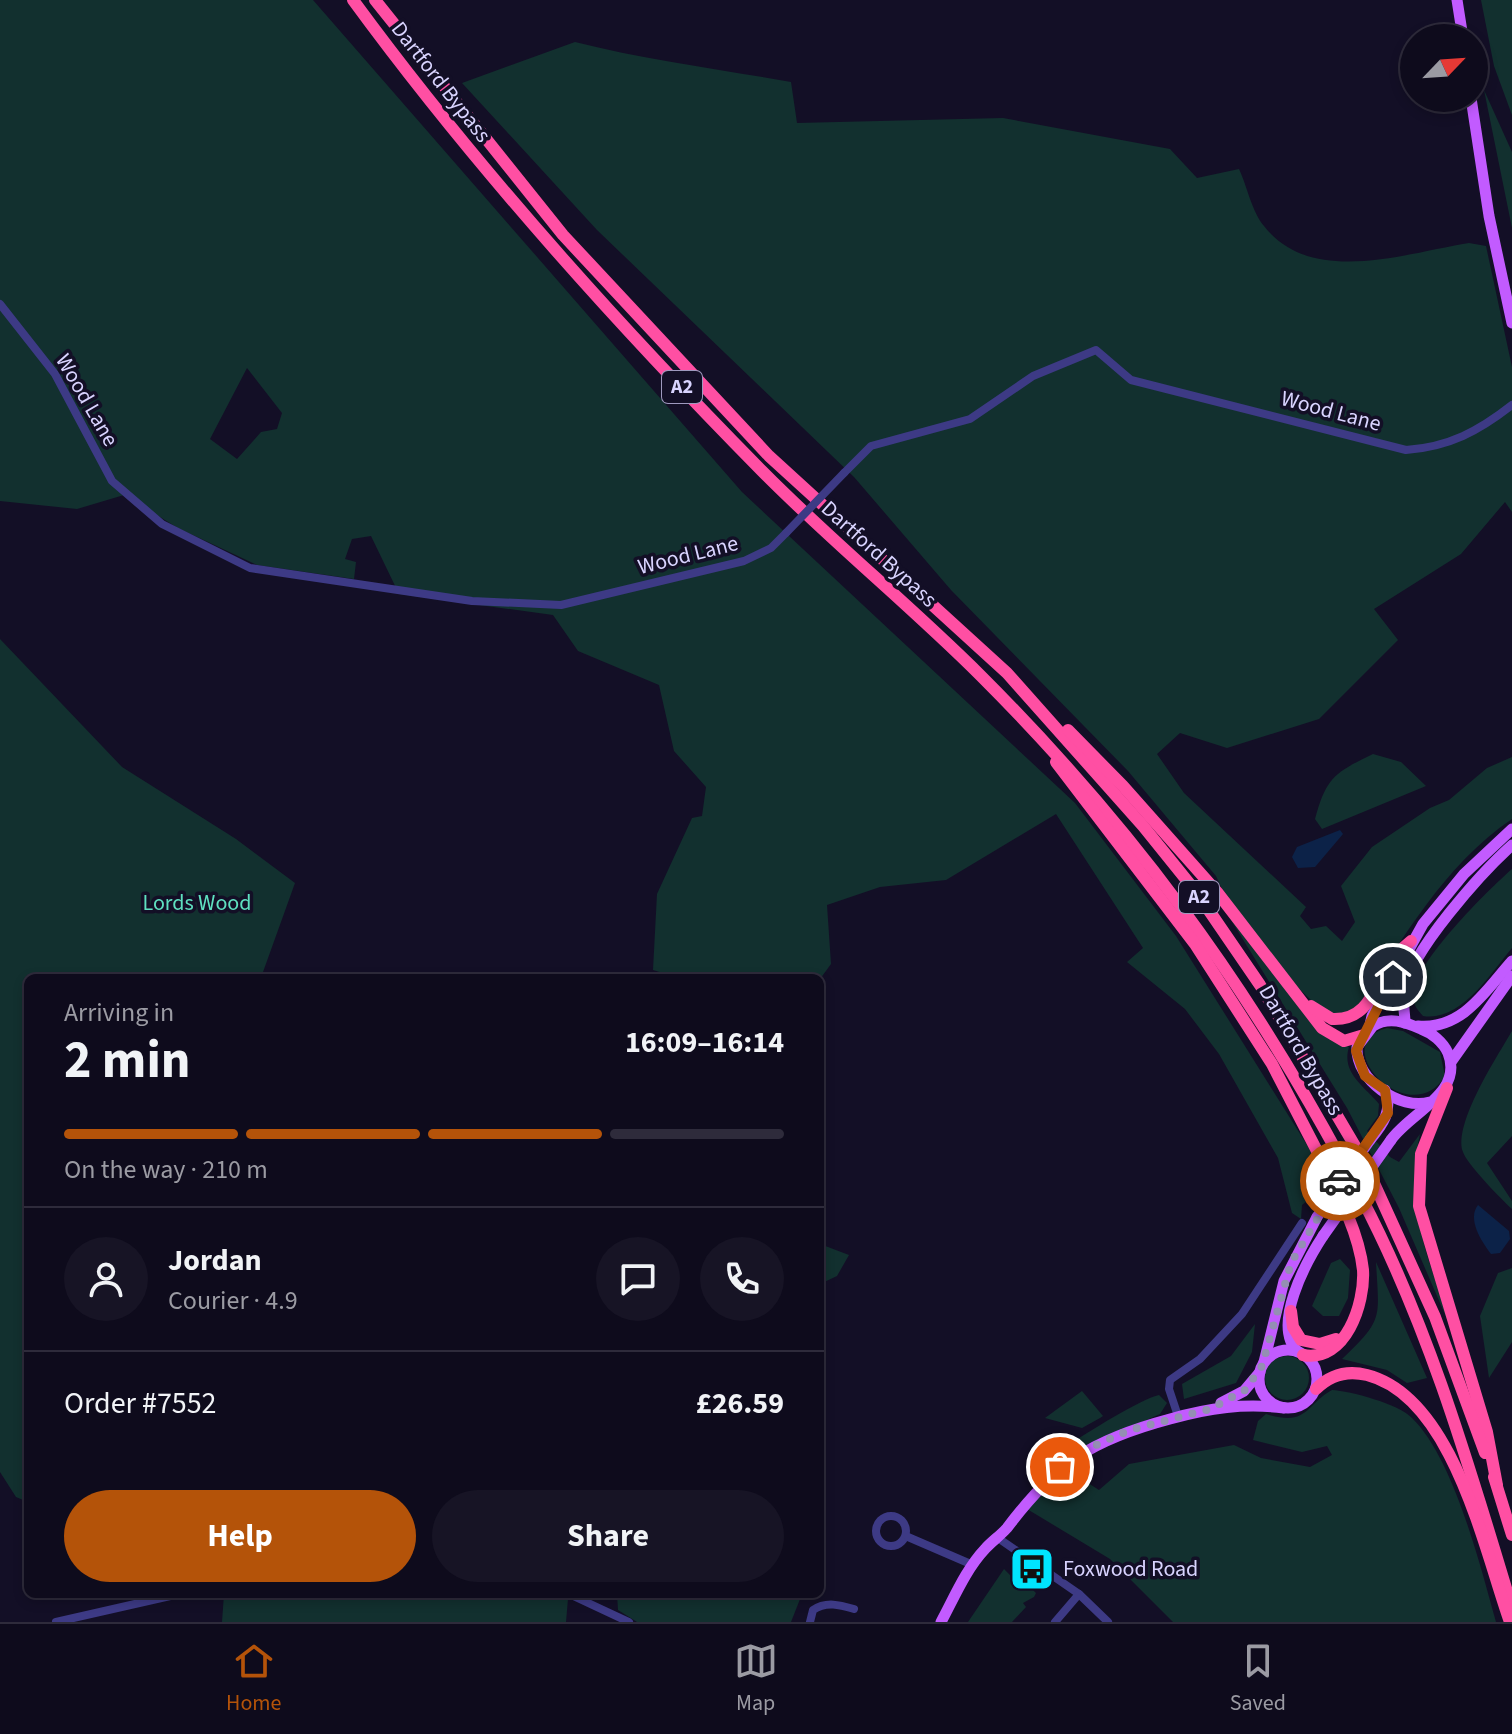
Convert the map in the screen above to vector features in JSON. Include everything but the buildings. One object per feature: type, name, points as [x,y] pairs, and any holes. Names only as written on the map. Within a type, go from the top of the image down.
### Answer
[{"type":"highway","name":"Dartford Bypass","points":[[353,0],[461,140],[572,270],[790,499],[980,675],[1131,838],[1203,933],[1297,1078],[1343,1163]]},
{"type":"highway","name":"Dartford Bypass","points":[[375,0],[563,235],[769,456],[1007,673],[1143,826],[1197,893],[1260,985],[1355,1146]]},
{"type":"highway","points":[[1007,673],[1123,786],[1217,892],[1321,1026],[1335,1038],[1346,1041],[1367,1032]]},
{"type":"highway","name":"A2","points":[[1045,742],[1063,775],[1119,841],[1195,944],[1272,1064],[1331,1178]]},
{"type":"highway","points":[[1302,1000],[1329,1018],[1354,1016],[1370,1000],[1394,957],[1411,941]]},
{"type":"highway","points":[[1447,1088],[1421,1154],[1419,1206],[1489,1441],[1497,1485]]},
{"type":"highway","points":[[1373,1181],[1435,1317],[1497,1485],[1512,1535]]},
{"type":"highway","points":[[1361,1197],[1419,1326],[1470,1467],[1512,1608]]},
{"type":"highway","points":[[1300,1354],[1327,1351],[1343,1339],[1358,1309],[1363,1279],[1360,1251],[1348,1216]]},
{"type":"highway","points":[[1291,1311],[1295,1332],[1307,1343],[1327,1343],[1346,1332]]},
{"type":"highway","points":[[1316,1389],[1340,1374],[1367,1375],[1396,1390],[1425,1417],[1459,1478],[1510,1622]]},
{"type":"main road","points":[[1457,0],[1461,24]]},
{"type":"main road","points":[[1473,112],[1489,216],[1512,323]]},
{"type":"main road","points":[[1430,1102],[1407,1103],[1367,1079],[1359,1066],[1356,1051],[1411,941],[1464,874],[1512,829]]},
{"type":"main road","points":[[1405,1023],[1404,990],[1424,950],[1450,913],[1512,845]]},
{"type":"main road","points":[[1367,1032],[1381,1022],[1424,1027],[1459,1016],[1479,1000],[1512,961]]},
{"type":"main road","points":[[941,1622],[973,1565],[1036,1489],[1074,1457],[1130,1430],[1178,1416],[1248,1404],[1284,1408],[1302,1405],[1316,1389],[1314,1367],[1300,1354],[1286,1330],[1302,1276],[1323,1236],[1391,1140],[1407,1120],[1447,1088],[1451,1062],[1512,976]]},
{"type":"main road","points":[[1405,1023],[1434,1036],[1445,1048],[1451,1062]]},
{"type":"main road","points":[[1284,1408],[1264,1395],[1261,1369],[1284,1281],[1317,1217],[1388,1113],[1385,1090]]},
{"type":"main road","points":[[1210,1409],[1239,1395],[1275,1354],[1300,1354]]},
{"type":"street","name":"Wood Lane","points":[[0,304],[55,374],[112,481],[162,524],[250,568],[472,601],[561,605],[744,561],[771,548],[871,446],[970,419],[1033,376],[1096,350],[1131,380],[1406,450],[1433,448],[1463,438],[1512,405]]},
{"type":"street","points":[[1178,1416],[1169,1389],[1170,1380],[1200,1359],[1242,1314],[1298,1222]]},
{"type":"street","points":[[1242,1314],[1251,1320]]},
{"type":"street","points":[[908,1537],[973,1565]]},
{"type":"street","points":[[998,1538],[1002,1544],[1079,1594],[1108,1622]]},
{"type":"street","points":[[1055,1622],[1079,1594]]},
{"type":"street","points":[[56,1622],[161,1598]]},
{"type":"street","points":[[578,1598],[629,1622]]},
{"type":"street","points":[[810,1622],[813,1610],[820,1606],[830,1604],[854,1609]]},
{"type":"green space","points":[[0,0],[313,0],[742,492],[1075,803],[1176,936],[1312,1153],[1328,1184],[1302,1205],[1301,1219],[1292,1213],[1278,1158],[1219,1054],[1185,1009],[1127,962],[1143,948],[1056,814],[946,880],[880,887],[827,905],[831,964],[824,974],[666,974],[653,970],[657,894],[692,818],[702,816],[706,787],[674,751],[659,685],[578,651],[553,615],[399,594],[371,536],[352,539],[345,559],[356,562],[354,579],[257,565],[178,528],[124,495],[77,509],[0,501]],"holes":[[[247,368],[282,413],[277,429],[261,432],[237,459],[210,439]]]},
{"type":"green space","points":[[1481,0],[1512,0],[1512,115],[1494,66]]},
{"type":"green space","points":[[575,42],[791,82],[797,123],[1003,118],[1170,149],[1197,178],[1239,169],[1264,226],[1284,245],[1307,256],[1333,261],[1360,261],[1469,243],[1486,246],[1512,367],[1512,512],[1505,502],[1461,554],[1374,609],[1398,640],[1319,719],[1227,748],[1180,733],[1157,754],[1184,793],[1306,907],[1300,916],[1311,929],[1326,926],[1342,941],[1355,922],[1341,886],[1372,847],[1430,808],[1449,800],[1487,768],[1512,757],[1512,819],[1465,858],[1445,881],[1358,1006],[1344,1012],[1329,1012],[1302,992],[1256,936],[1216,876],[1128,771],[951,590],[854,477],[597,230],[462,83]]},
{"type":"green space","points":[[1488,99],[1512,152],[1512,228],[1488,110]]},
{"type":"green space","name":"Lords Wood","points":[[0,639],[122,767],[236,839],[295,883],[263,972],[267,974],[24,974],[24,1500],[16,1497],[0,1472]]},
{"type":"green space","points":[[1373,754],[1401,762],[1426,786],[1322,829],[1315,819],[1328,785],[1341,771]]},
{"type":"green space","points":[[1512,869],[1512,948],[1484,983],[1462,1004],[1437,1016],[1423,1016],[1417,1009],[1413,995],[1426,965],[1454,928]]},
{"type":"green space","points":[[1226,912],[1327,1038],[1349,1047],[1347,1056],[1351,1072],[1379,1104],[1378,1116],[1367,1131],[1390,1157],[1399,1162],[1420,1134],[1415,1162],[1417,1214],[1456,1340],[1399,1208],[1347,1108]]},
{"type":"green space","points":[[1387,1028],[1403,1031],[1440,1052],[1445,1076],[1430,1091],[1412,1095],[1395,1090],[1379,1079],[1368,1065],[1365,1050],[1370,1037]]},
{"type":"green space","points":[[1512,1031],[1512,1136],[1487,1163],[1512,1201],[1512,1209],[1471,1164],[1463,1152],[1462,1140],[1470,1108]]},
{"type":"green space","points":[[824,1246],[849,1255],[837,1276],[824,1282]]},
{"type":"green space","points":[[1340,1259],[1350,1270],[1348,1298],[1339,1316],[1323,1316],[1312,1306],[1331,1263]]},
{"type":"green space","points":[[1376,1262],[1427,1378],[1407,1383],[1387,1370],[1342,1359],[1365,1335],[1376,1317]]},
{"type":"green space","points":[[1512,1268],[1512,1342],[1489,1378],[1480,1316],[1498,1273]]},
{"type":"green space","points":[[1255,1324],[1252,1352],[1236,1383],[1184,1399],[1182,1384],[1231,1356]]},
{"type":"green space","points":[[1287,1356],[1302,1363],[1309,1378],[1302,1393],[1287,1400],[1272,1393],[1265,1378],[1272,1363]]},
{"type":"green space","points":[[1332,1390],[1397,1408],[1412,1418],[1427,1436],[1441,1459],[1464,1514],[1496,1622],[1173,1622],[1110,1559],[1027,1509],[1068,1470],[1099,1490],[1129,1464],[1234,1445],[1261,1458],[1310,1467],[1332,1455],[1327,1446],[1302,1452],[1253,1440],[1258,1421],[1266,1414],[1290,1418],[1298,1416]]},
{"type":"green space","points":[[1082,1391],[1103,1416],[1082,1428],[1045,1418]]},
{"type":"green space","points":[[1159,1395],[1167,1403],[1160,1414],[1074,1452],[1069,1445],[1127,1409]]},
{"type":"green space","points":[[1004,1569],[1018,1583],[1021,1578],[1036,1593],[1034,1597],[1023,1603],[1026,1607],[1012,1622],[968,1622]]},
{"type":"green space","points":[[224,1598],[568,1599],[566,1622],[222,1622]]},
{"type":"green space","points":[[617,1598],[800,1598],[791,1622],[637,1622],[618,1610]]},
{"type":"water","points":[[1340,830],[1343,834],[1315,867],[1298,868],[1292,857],[1297,847]]},
{"type":"water","points":[[1478,1205],[1509,1231],[1510,1239],[1500,1253],[1491,1254],[1480,1236],[1474,1217]]},
{"type":"way so far","points":[[1060,1467],[1087,1449],[1130,1430],[1210,1409],[1245,1390],[1260,1372],[1291,1263],[1340,1181]]},
{"type":"place","name":"Foxwood Road","points":[[1032,1569]]},
{"type":"route","points":[[1340,1181],[1388,1113],[1385,1090],[1365,1076],[1356,1051],[1393,977]]}]
